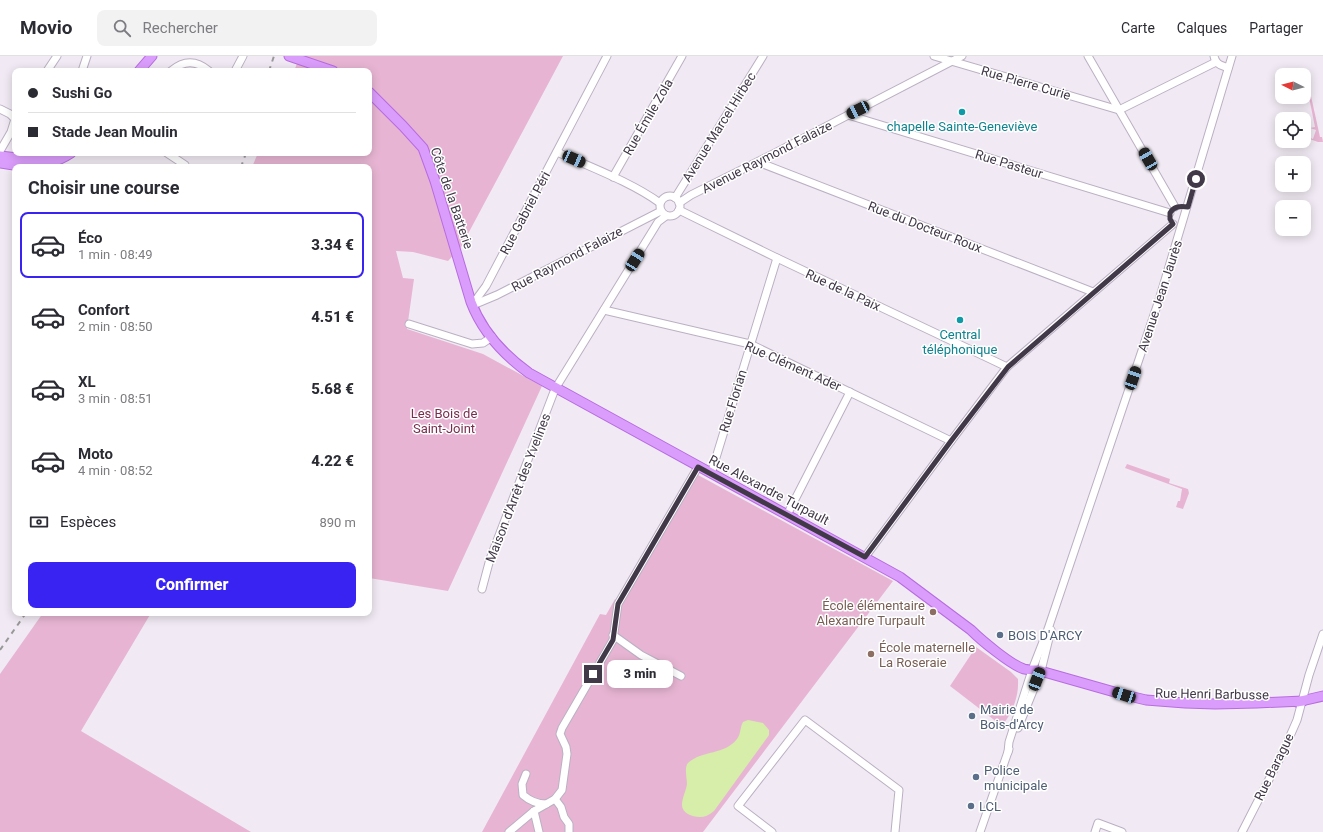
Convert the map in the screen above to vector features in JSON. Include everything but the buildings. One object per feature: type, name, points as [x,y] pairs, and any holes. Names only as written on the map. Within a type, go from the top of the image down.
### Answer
[{"type":"main road","points":[[142,68],[152,56]]},
{"type":"main road","points":[[289,56],[324,68]]},
{"type":"main road","name":"Côte de la Batterie","points":[[372,95],[404,126],[423,148],[436,181],[466,284]]},
{"type":"main road","points":[[0,156],[32,158],[42,156]]},
{"type":"main road","points":[[44,164],[53,162],[65,156]]},
{"type":"main road","points":[[0,163],[12,164]]},
{"type":"main road","name":"Rue Alexandre Turpault","points":[[466,284],[472,305],[479,320],[513,362],[529,373],[555,389],[900,577],[1006,658],[1023,669],[1036,671]]},
{"type":"main road","name":"Rue Henri Barbusse","points":[[1036,671],[1076,682],[1083,687],[1122,701],[1145,705],[1248,710],[1279,708],[1323,696]]},
{"type":"street","points":[[49,68],[57,56]]},
{"type":"street","points":[[83,68],[87,56]]},
{"type":"street","points":[[237,68],[243,56]]},
{"type":"street","name":"Rue Gabriel Péri","points":[[472,305],[486,286],[607,56]]},
{"type":"street","name":"Rue Émile Zola","points":[[613,177],[682,56]]},
{"type":"street","name":"Avenue Marcel Hirbec","points":[[678,203],[763,56]]},
{"type":"street","name":"Rue Pierre Curie","points":[[934,56],[1119,110]]},
{"type":"street","name":"Avenue Raymond Falaize","points":[[678,203],[962,56]]},
{"type":"street","points":[[1088,56],[1175,207]]},
{"type":"street","name":"Avenue Jean Jaurès","points":[[980,832],[1036,671],[1057,601],[1147,338],[1182,227],[1232,56]]},
{"type":"street","points":[[1119,110],[1215,59],[1218,64],[1228,68]]},
{"type":"street","points":[[176,68],[185,62],[197,64],[204,68]]},
{"type":"street","points":[[0,109],[12,116]]},
{"type":"street","name":"Rue Pasteur","points":[[848,115],[1170,213]]},
{"type":"street","points":[[0,151],[12,129]]},
{"type":"street","points":[[555,389],[663,214],[660,202],[652,197],[613,177],[557,152]]},
{"type":"street","points":[[171,156],[183,164]]},
{"type":"street","name":"Rue du Docteur Roux","points":[[758,162],[1093,292]]},
{"type":"street","points":[[660,202],[667,197],[678,203]]},
{"type":"street","name":"Rue Raymond Falaize","points":[[472,305],[497,295],[663,214],[672,216],[678,203]]},
{"type":"street","name":"Rue de la Paix","points":[[678,203],[777,258],[1008,367]]},
{"type":"street","points":[[1182,227],[1173,224],[1170,219],[1170,213],[1175,207],[1188,207]]},
{"type":"street","points":[[865,557],[1008,367],[1173,224]]},
{"type":"street","name":"Rue Florian","points":[[711,474],[777,258]]},
{"type":"street","name":"Rue Clément Ader","points":[[604,310],[750,344],[951,441]]},
{"type":"street","points":[[409,324],[472,344],[483,343],[492,337]]},
{"type":"street","name":"Maison d'Arrêt des Yvelines","points":[[482,589],[490,558],[555,389]]},
{"type":"street","points":[[787,515],[850,392]]},
{"type":"street","points":[[509,832],[516,829],[534,812],[555,799],[562,790],[567,754],[566,747],[560,734],[562,728],[613,640],[618,604],[698,467]]},
{"type":"street","name":"Rue Barague","points":[[1242,832],[1283,752],[1297,720],[1309,675],[1323,634]]},
{"type":"street","points":[[613,635],[641,655],[681,676]]},
{"type":"street","points":[[772,832],[738,806],[805,720],[900,790],[896,832]]},
{"type":"street","points":[[526,774],[522,784],[523,795],[529,800],[538,804],[546,804]]},
{"type":"street","points":[[555,799],[561,807],[564,818],[569,824],[569,832]]},
{"type":"street","points":[[534,812],[539,832]]},
{"type":"street","points":[[1095,832],[1098,823],[1122,832]]},
{"type":"green space","name":"Les Bois de Saint-Joint","points":[[300,56],[563,56],[461,247],[448,261],[413,252],[396,251],[403,278],[414,279],[407,329],[483,354],[542,386],[448,591],[372,578],[372,164],[253,164],[257,156],[372,156],[372,68],[295,68]]},
{"type":"green space","points":[[1311,96],[1320,137],[1322,137],[1323,142],[1311,139],[1311,138],[1313,139],[1316,130],[1311,128],[1315,127],[1310,104]]},
{"type":"green space","points":[[1127,464],[1170,479],[1169,483],[1188,489],[1189,493],[1183,509],[1176,507],[1178,501],[1180,501],[1182,489],[1125,468]]},
{"type":"green space","points":[[698,475],[893,581],[703,832],[482,832],[600,614],[606,615],[615,599],[623,603]]},
{"type":"green space","points":[[41,616],[149,616],[81,731],[251,832],[0,832],[0,674]]},
{"type":"green space","points":[[976,647],[1011,672],[1018,679],[1014,704],[1002,726],[950,686]]},
{"type":"shaded area","points":[[748,720],[763,723],[769,730],[769,735],[714,811],[703,817],[687,814],[682,805],[687,784],[686,770],[688,763],[700,756],[726,748],[732,744],[740,733],[743,722]]},
{"type":"railway","points":[[270,68],[274,56]]},
{"type":"railway","points":[[242,164],[245,156]]},
{"type":"railway","points":[[0,650],[24,616]]},
{"type":"place","name":"chapelle Sainte-Geneviève","points":[[962,112]]},
{"type":"place","name":"Central téléphonique","points":[[960,320]]},
{"type":"place","name":"École élémentaire Alexandre Turpault","points":[[933,612]]},
{"type":"place","name":"BOIS D'ARCY","points":[[1000,635]]},
{"type":"place","name":"École maternelle La Roseraie","points":[[871,654]]},
{"type":"place","name":"Mairie de Bois-d'Arcy","points":[[972,716]]},
{"type":"place","name":"Police municipale","points":[[976,777]]},
{"type":"place","name":"LCL","points":[[971,806]]},
{"type":"route","points":[[593,674],[613,640],[618,604],[698,467],[865,557],[1008,367],[1173,224],[1170,219],[1172,209],[1179,206],[1188,207],[1196,179]]}]
